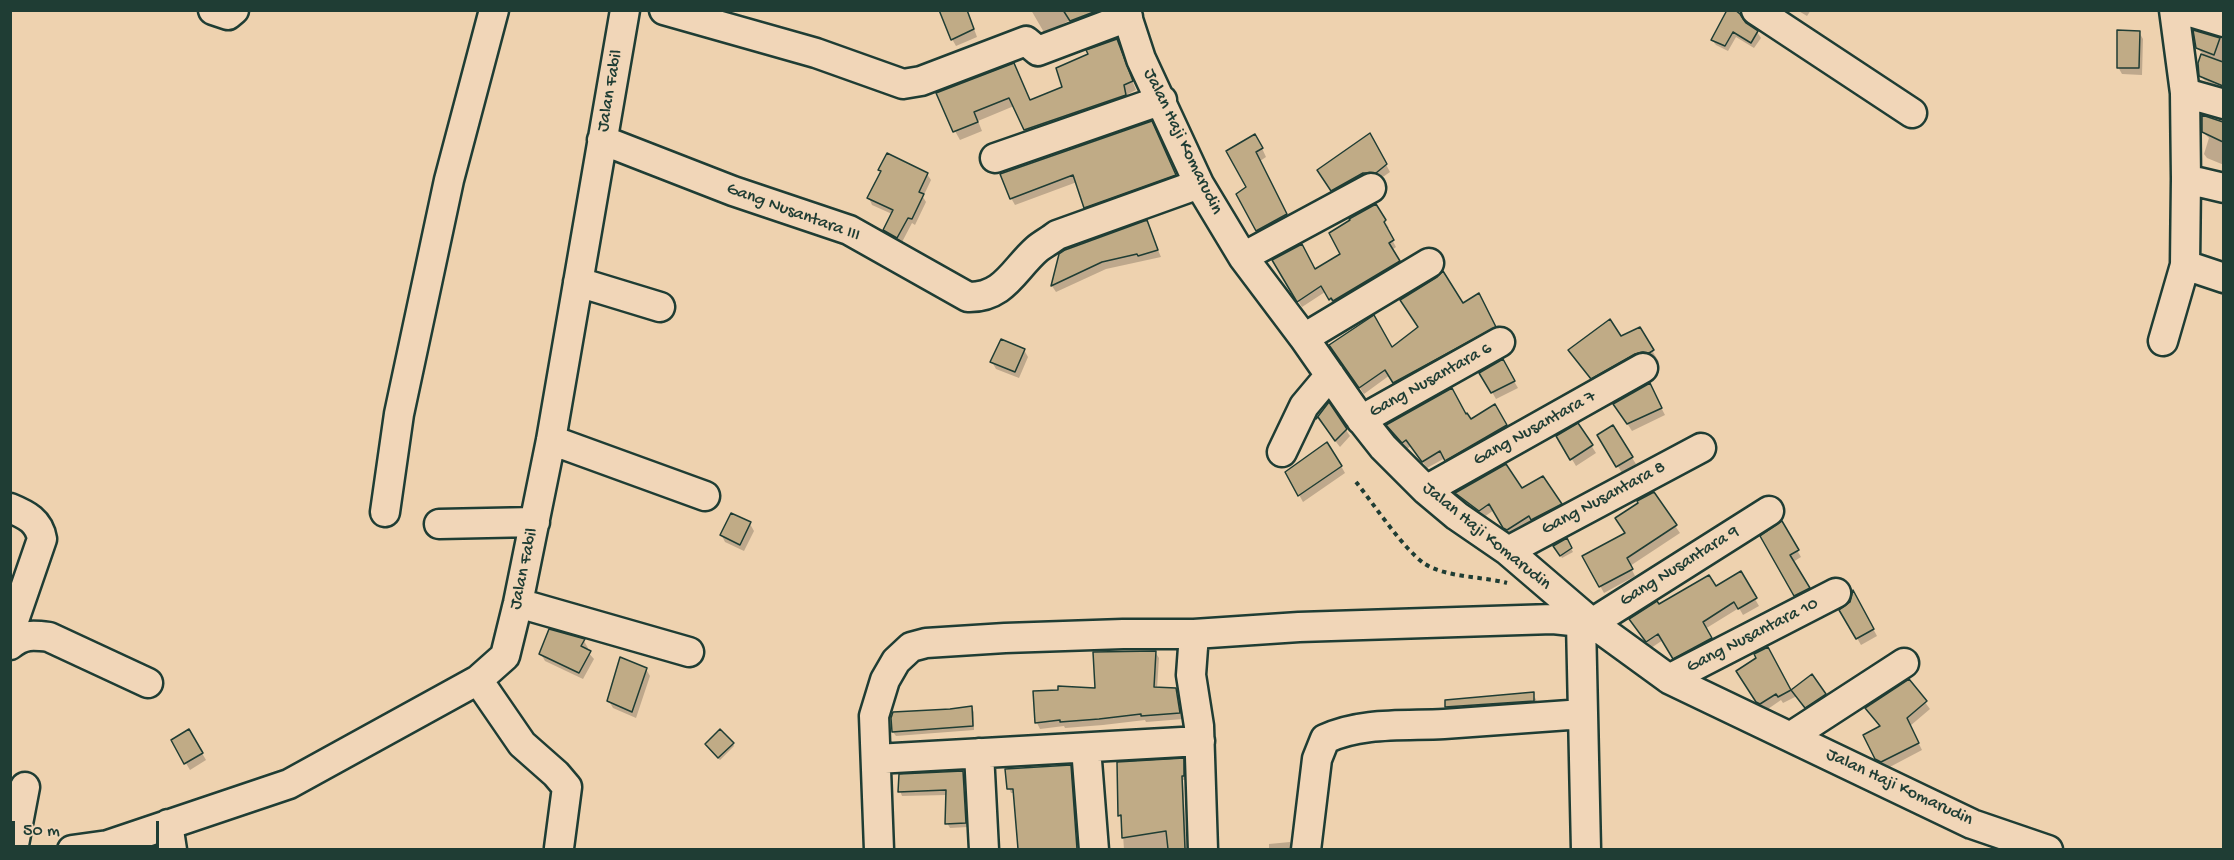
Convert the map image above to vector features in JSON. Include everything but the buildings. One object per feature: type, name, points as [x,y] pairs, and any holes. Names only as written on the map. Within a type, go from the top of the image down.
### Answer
[{"type":"street","points":[[213,10],[228,15],[234,10]]},
{"type":"street","points":[[385,512],[399,414],[444,204],[494,10]]},
{"type":"street","name":"Jalan Fabil","points":[[72,849],[170,837],[289,784],[478,680],[505,656],[551,441],[625,10]]},
{"type":"street","points":[[664,10],[816,53],[903,84],[921,81],[1026,41],[1038,51],[1126,14]]},
{"type":"street","points":[[1756,10],[1912,113]]},
{"type":"street","points":[[2163,341],[2185,265],[2185,93],[2174,10]]},
{"type":"street","points":[[2184,10],[2223,22]]},
{"type":"street","name":"Jalan Haji Komarudin","points":[[1126,14],[1142,59],[1199,184],[1243,257],[1304,338],[1361,420],[1383,447],[1426,490],[1457,516],[1508,551],[1586,623],[1669,679],[1972,824],[2048,849]]},
{"type":"street","points":[[2185,93],[2223,104]]},
{"type":"street","points":[[995,158],[1162,100]]},
{"type":"street","name":"Gang Nusantara III","points":[[602,140],[733,191],[849,230],[968,297],[981,297],[991,293],[1004,284],[1037,249],[1058,235],[1199,184]]},
{"type":"street","points":[[2186,179],[2223,188]]},
{"type":"street","points":[[1243,257],[1371,188]]},
{"type":"street","points":[[1304,338],[1429,263]]},
{"type":"street","points":[[2185,265],[2223,278]]},
{"type":"street","points":[[578,282],[660,307]]},
{"type":"street","name":"Gang Nusantara 6","points":[[1361,420],[1500,342]]},
{"type":"street","name":"Gang Nusantara 7","points":[[1426,490],[1643,368]]},
{"type":"street","points":[[1282,453],[1304,406],[1330,375]]},
{"type":"street","points":[[551,441],[705,496]]},
{"type":"street","name":"Gang Nusantara 8","points":[[1508,551],[1701,448]]},
{"type":"street","points":[[10,508],[27,514],[40,527],[42,539],[10,632]]},
{"type":"street","name":"Gang Nusantara 9","points":[[1586,623],[1768,511]]},
{"type":"street","points":[[439,524],[535,522]]},
{"type":"street","name":"Gang Nusantara 10","points":[[1669,679],[1836,593]]},
{"type":"street","points":[[518,603],[689,652]]},
{"type":"street","points":[[879,849],[874,716],[896,661],[911,647],[926,643],[1005,638],[1194,634],[1381,624],[1553,619],[1586,623],[1583,714],[1586,849]]},
{"type":"street","points":[[1194,634],[1191,675],[1200,741],[1203,849]]},
{"type":"street","points":[[10,645],[19,637],[31,635],[49,637],[148,683]]},
{"type":"street","points":[[1790,737],[1904,663]]},
{"type":"street","points":[[478,680],[522,744],[567,787],[559,848]]},
{"type":"street","points":[[1306,849],[1317,759],[1325,739],[1335,734],[1397,724],[1442,724],[1583,714]]},
{"type":"street","points":[[876,759],[1200,741]]},
{"type":"street","points":[[1086,748],[1094,849]]},
{"type":"street","points":[[980,753],[984,849]]},
{"type":"street","points":[[13,849],[25,787]]},
{"type":"path","points":[[1356,482],[1412,552],[1426,564],[1450,572],[1514,585]]}]
